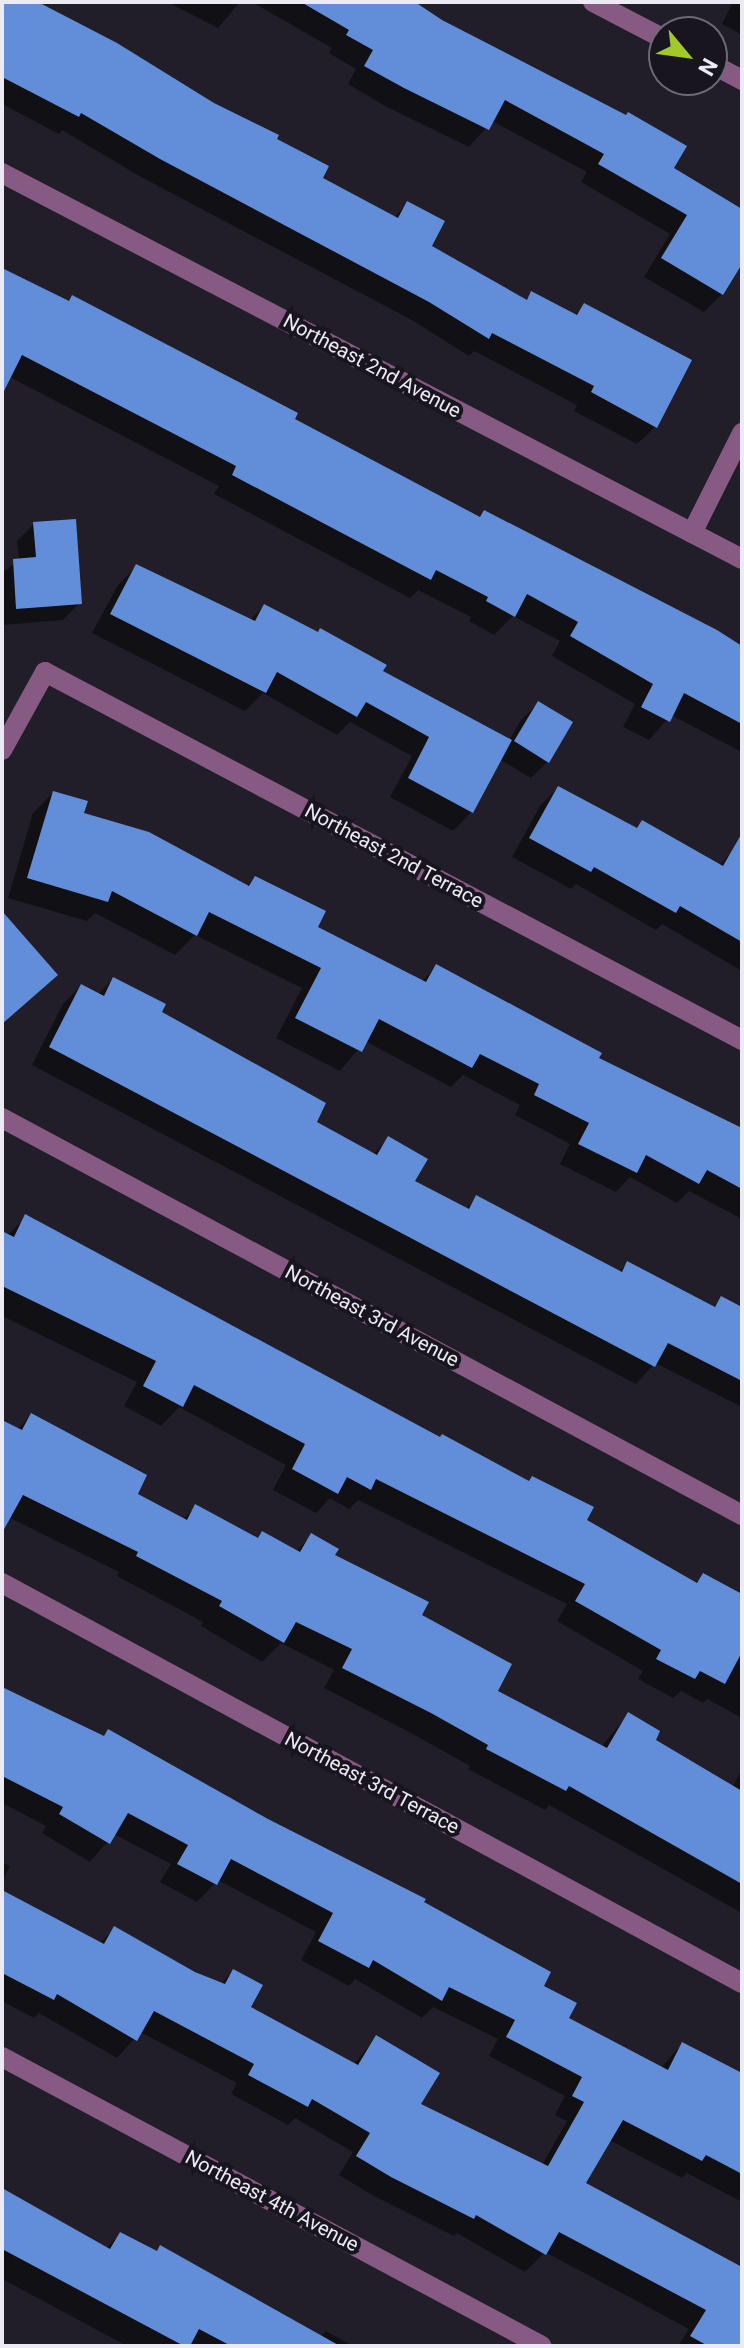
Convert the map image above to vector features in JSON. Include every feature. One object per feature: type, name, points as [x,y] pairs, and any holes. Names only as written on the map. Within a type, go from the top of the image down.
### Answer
[{"type":"street","points":[[593,2],[648,31]]},
{"type":"street","name":"Northeast 2nd Avenue","points":[[2,173],[742,559]]},
{"type":"street","points":[[692,533],[742,433]]},
{"type":"street","name":"Northeast 2nd Terrace","points":[[2,750],[45,672],[742,1040]]},
{"type":"street","name":"Northeast 3rd Avenue","points":[[2,1118],[742,1515]]},
{"type":"street","name":"Northeast 3rd Terrace","points":[[2,1583],[742,1983]]},
{"type":"street","name":"Northeast 4th Avenue","points":[[2,2057],[542,2346]]},
{"type":"building","points":[[2,2],[38,2],[117,43],[214,103],[279,135],[277,139],[329,166],[323,178],[398,218],[407,201],[445,221],[432,246],[527,300],[531,291],[577,315],[584,303],[692,360],[657,428],[591,392],[594,386],[492,333],[489,339],[429,302],[160,159],[81,113],[79,117],[2,77]]},
{"type":"building","points":[[301,2],[415,2],[442,20],[626,115],[628,112],[687,146],[674,168],[742,209],[742,264],[723,295],[661,258],[687,215],[598,164],[604,154],[505,100],[489,130],[404,88],[364,66],[373,50],[346,35],[349,30]]},
{"type":"building","points":[[2,268],[69,301],[72,295],[298,413],[295,419],[480,517],[484,510],[717,630],[742,646],[742,724],[684,693],[670,722],[641,707],[653,684],[570,636],[578,622],[527,594],[515,617],[486,601],[488,597],[436,570],[431,580],[232,475],[236,466],[22,355],[2,395]]},
{"type":"building","points":[[76,519],[82,604],[16,609],[13,559],[36,557],[33,522]]},
{"type":"building","points":[[136,564],[255,621],[264,604],[318,632],[320,628],[387,665],[383,671],[512,740],[473,813],[408,778],[429,737],[366,702],[357,717],[277,672],[266,693],[110,614]]},
{"type":"building","points":[[538,701],[573,722],[549,763],[514,741]]},
{"type":"building","points":[[558,786],[637,828],[642,820],[723,866],[742,833],[742,942],[680,906],[676,913],[594,867],[591,872],[529,838]]},
{"type":"building","points":[[53,791],[88,801],[84,813],[149,832],[249,886],[255,876],[326,911],[318,927],[426,982],[436,964],[602,1053],[599,1058],[742,1128],[742,1189],[707,1170],[699,1184],[646,1155],[637,1173],[578,1144],[589,1123],[534,1095],[539,1084],[480,1054],[472,1068],[379,1019],[362,1052],[295,1018],[321,968],[209,912],[197,936],[112,891],[108,902],[27,878]]},
{"type":"building","points":[[2,911],[58,975],[2,1024]]},
{"type":"building","points":[[113,977],[166,1004],[162,1012],[326,1103],[317,1122],[377,1155],[388,1136],[428,1159],[415,1181],[469,1209],[476,1195],[622,1272],[627,1261],[715,1307],[721,1296],[742,1307],[742,1381],[668,1343],[655,1367],[49,1047],[81,984],[104,996]]},
{"type":"building","points":[[25,1214],[440,1437],[442,1434],[529,1481],[532,1476],[594,1507],[587,1520],[697,1583],[703,1573],[742,1594],[742,1652],[725,1684],[700,1671],[695,1679],[656,1659],[661,1650],[575,1601],[585,1584],[376,1479],[371,1490],[347,1477],[338,1494],[292,1469],[305,1444],[194,1385],[183,1407],[143,1386],[156,1361],[2,1286],[2,1231],[14,1237]]},
{"type":"building","points":[[31,1413],[147,1475],[138,1494],[187,1520],[195,1504],[258,1538],[262,1531],[300,1552],[311,1533],[339,1549],[335,1555],[429,1602],[422,1615],[512,1664],[498,1691],[607,1748],[628,1712],[660,1731],[656,1740],[742,1791],[742,1884],[569,1786],[566,1791],[486,1749],[488,1745],[431,1713],[342,1668],[352,1649],[296,1622],[284,1643],[219,1606],[222,1601],[136,1556],[138,1552],[23,1495],[2,1533],[2,1420],[22,1430]]},
{"type":"building","points":[[2,1687],[104,1736],[108,1729],[268,1819],[426,1899],[424,1902],[551,1972],[544,1986],[577,2003],[569,2018],[668,2070],[682,2042],[742,2073],[742,2174],[706,2155],[702,2161],[623,2120],[586,2183],[742,2267],[742,2346],[708,2346],[690,2336],[706,2310],[559,2232],[546,2255],[476,2215],[474,2219],[391,2177],[356,2156],[370,2133],[312,2099],[308,2107],[248,2075],[254,2064],[154,2011],[137,2041],[57,1994],[54,2000],[2,1973],[2,1890],[104,1944],[114,1926],[195,1972],[225,1984],[233,1969],[263,1985],[251,2007],[358,2065],[376,2035],[440,2073],[421,2104],[548,2166],[584,2102],[572,2096],[582,2077],[506,2037],[515,2020],[449,1987],[442,2001],[373,1960],[369,1968],[318,1941],[333,1913],[231,1859],[217,1885],[177,1864],[188,1845],[128,1813],[110,1844],[59,1814],[63,1807],[2,1776]]},
{"type":"building","points":[[2,2188],[110,2249],[120,2232],[157,2251],[160,2245],[340,2346],[231,2346],[199,2329],[190,2346],[184,2346],[2,2249]]}]
